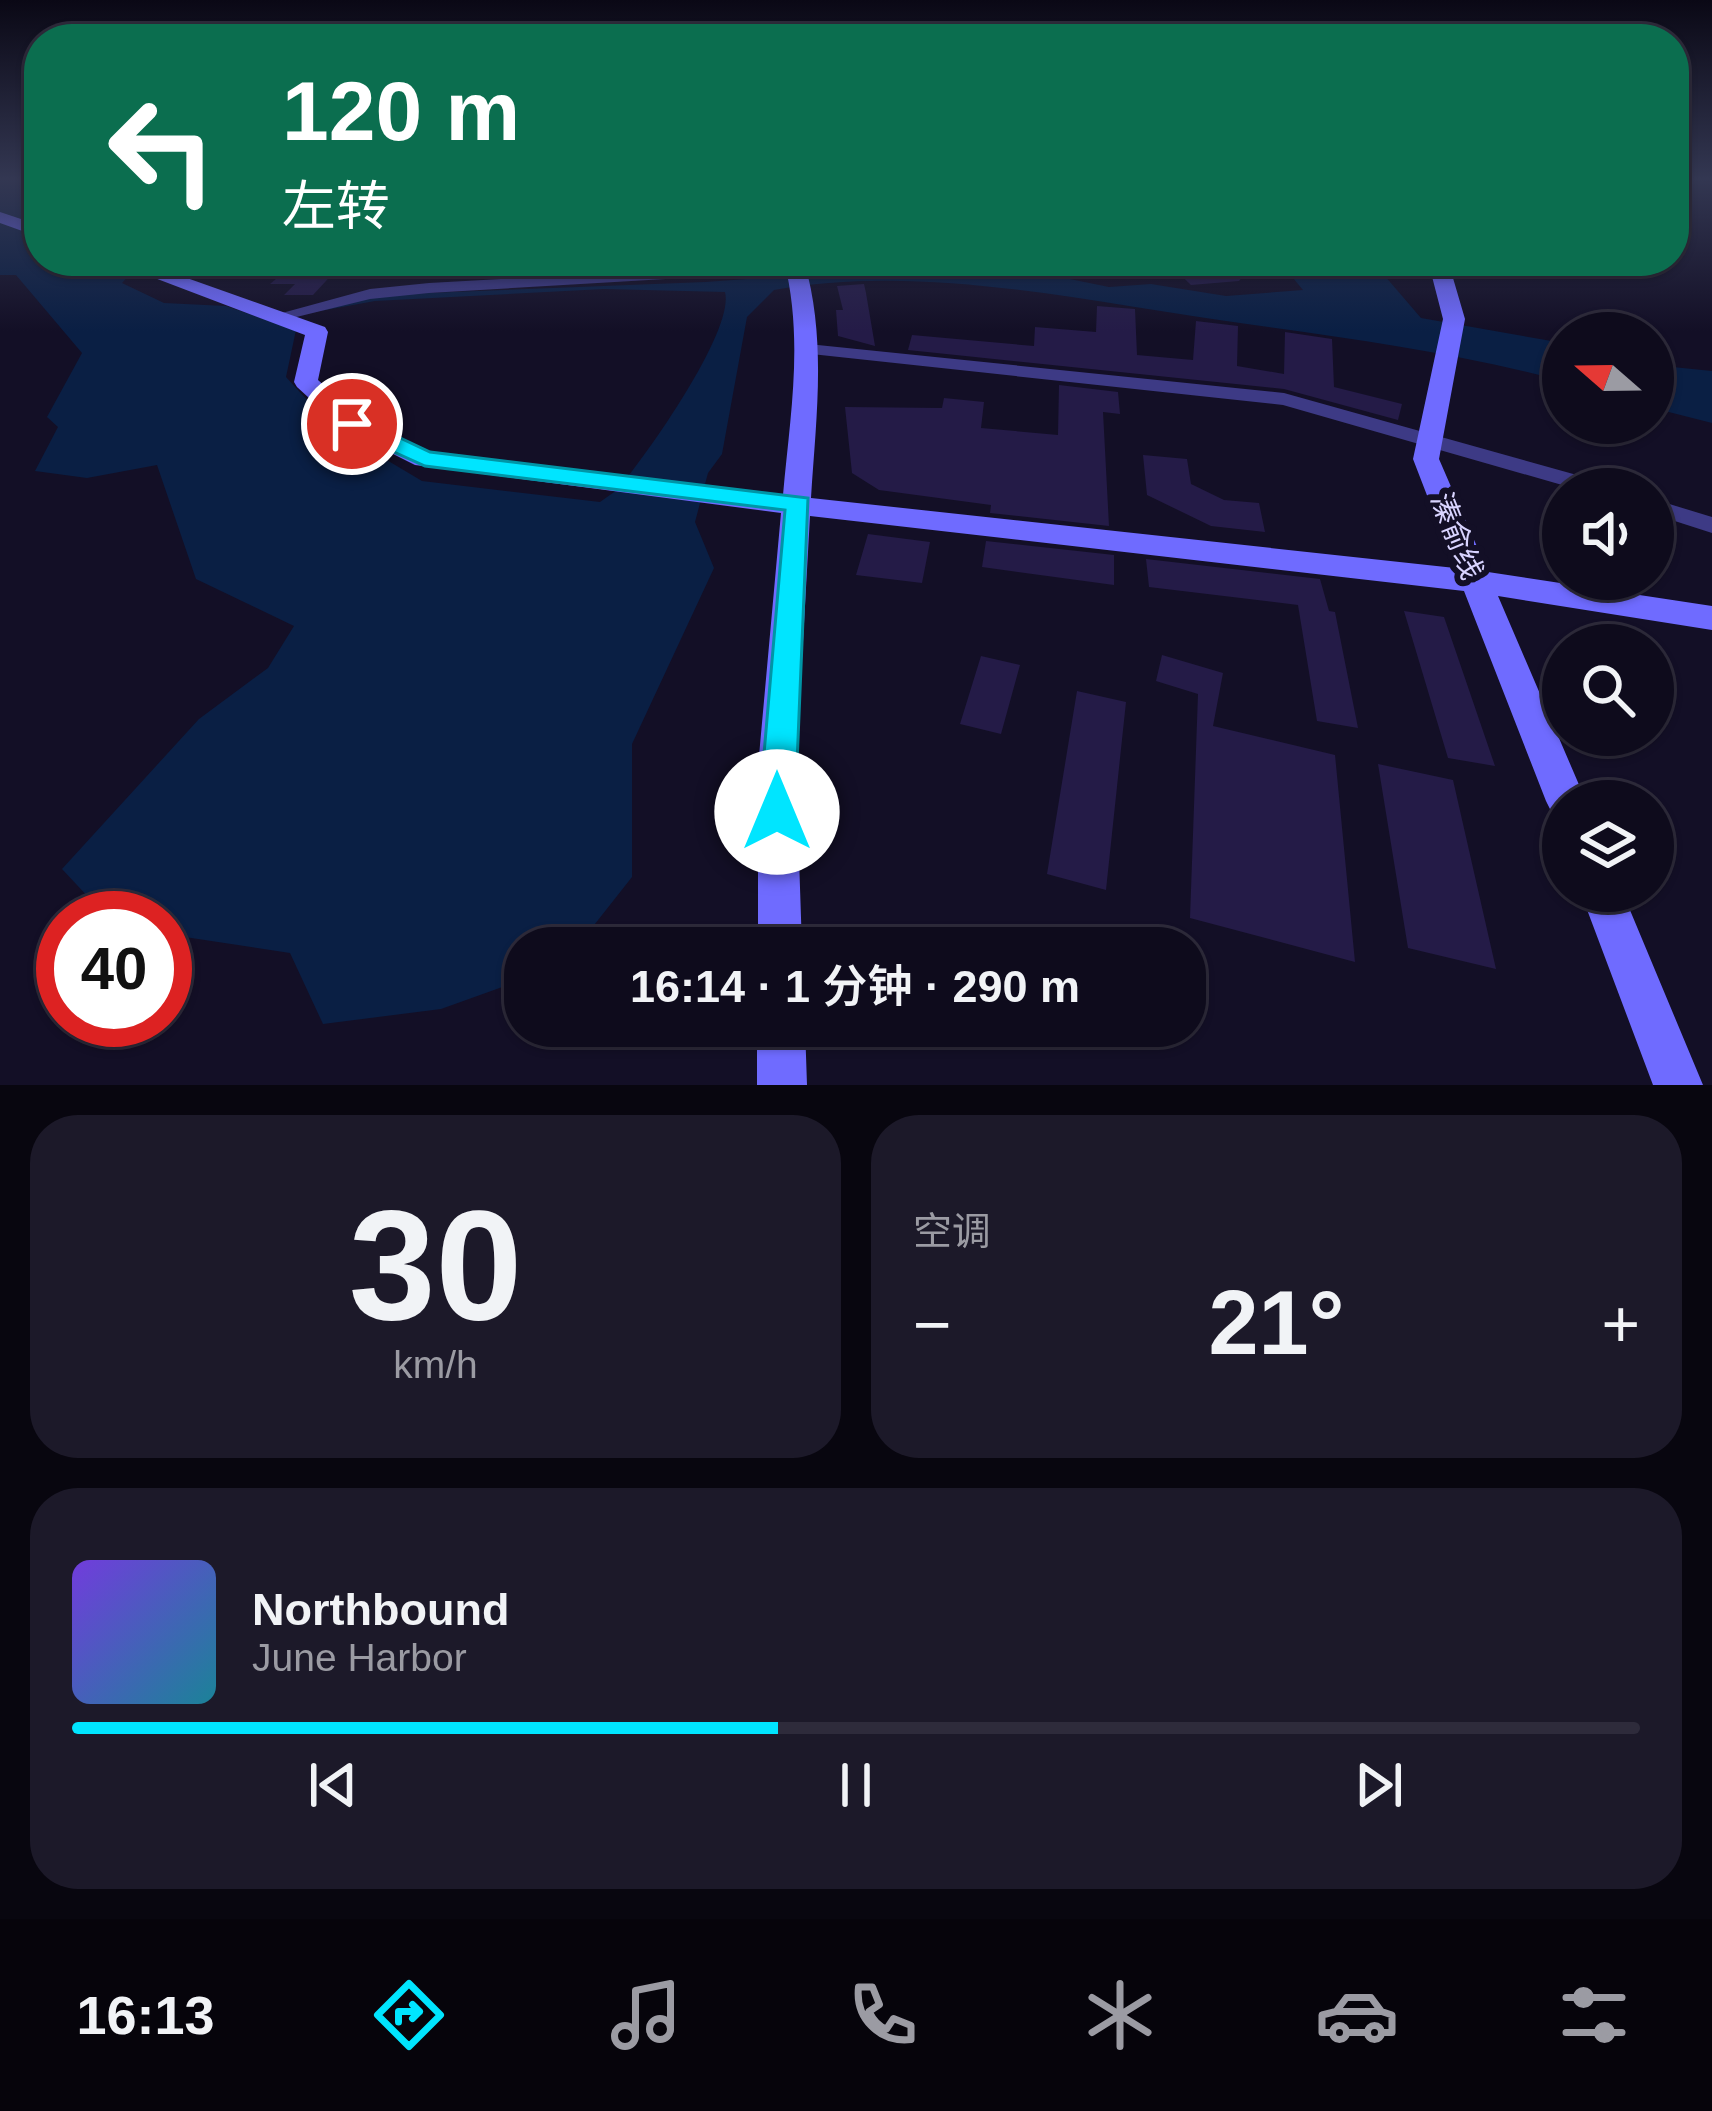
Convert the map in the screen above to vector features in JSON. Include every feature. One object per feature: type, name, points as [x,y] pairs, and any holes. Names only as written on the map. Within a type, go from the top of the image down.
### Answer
[{"type":"street","points":[[163,276],[317,332],[306,382],[352,424],[425,459],[610,485],[1474,581],[1712,618]]},
{"type":"street","points":[[206,276],[211,293]]},
{"type":"street","points":[[280,316],[370,295],[606,276]]},
{"type":"street","points":[[780,927],[776,767],[808,349],[798,276]]},
{"type":"street","name":"溱俞线","points":[[1442,276],[1454,319],[1426,459],[1557,780]]},
{"type":"street","points":[[808,349],[1284,399],[1542,472]]},
{"type":"street","points":[[1674,513],[1712,525]]},
{"type":"street","points":[[1609,912],[1678,1085]]},
{"type":"street","points":[[781,1047],[782,1085]]},
{"type":"water","points":[[0,230],[24,230],[24,276],[128,276],[122,283],[164,303],[226,306],[296,330],[286,377],[333,428],[422,481],[600,502],[630,474],[685,394],[716,335],[725,292],[604,289],[375,301],[320,311],[377,295],[788,276],[1055,276],[1109,287],[1151,284],[1226,296],[1303,290],[1293,276],[1385,276],[1421,318],[1542,339],[1542,376],[1406,348],[1012,289],[891,281],[774,290],[747,317],[722,454],[708,473],[695,522],[714,568],[632,744],[632,877],[593,927],[504,927],[504,986],[441,1009],[323,1024],[290,953],[192,938],[192,891],[83,891],[62,869],[199,719],[268,668],[294,626],[196,579],[157,465],[87,478],[35,471],[58,427],[47,417],[82,353],[16,275],[0,275]]},
{"type":"water","points":[[1674,367],[1712,371],[1712,423],[1674,413]]},
{"type":"building","points":[[279,276],[331,276],[313,295],[284,295],[295,284],[270,284]]},
{"type":"building","points":[[1182,276],[1243,276],[1239,281],[1191,285]]},
{"type":"building","points":[[864,284],[875,346],[838,336],[836,310],[843,310],[837,286]]},
{"type":"building","points":[[1097,306],[1135,309],[1137,355],[1193,360],[1196,321],[1238,326],[1237,366],[1284,374],[1285,332],[1332,339],[1334,387],[1402,404],[1398,420],[1284,389],[908,350],[912,335],[1034,346],[1035,327],[1096,332]]},
{"type":"building","points":[[1059,385],[1118,392],[1120,414],[1103,412],[1109,526],[990,513],[991,505],[879,490],[852,473],[845,407],[942,408],[944,398],[984,402],[981,428],[1058,435]]},
{"type":"building","points":[[1143,455],[1187,459],[1191,484],[1224,500],[1259,503],[1265,532],[1211,526],[1147,495]]},
{"type":"building","points":[[868,534],[930,542],[922,583],[856,575]]},
{"type":"building","points":[[986,541],[1114,555],[1114,585],[982,567]]},
{"type":"building","points":[[1146,559],[1320,579],[1329,611],[1335,612],[1358,728],[1317,721],[1298,605],[1149,587]]},
{"type":"building","points":[[1404,611],[1444,617],[1495,766],[1448,758]]},
{"type":"building","points":[[1162,655],[1223,673],[1213,726],[1335,755],[1355,962],[1190,918],[1198,694],[1156,681]]},
{"type":"building","points":[[981,656],[1020,665],[1001,734],[960,724]]},
{"type":"building","points":[[1077,691],[1126,702],[1106,890],[1047,874]]},
{"type":"building","points":[[1378,764],[1453,780],[1496,969],[1408,948]]},
{"type":"route","points":[[352,424],[425,459],[610,485],[799,504],[776,767],[777,812]]}]
